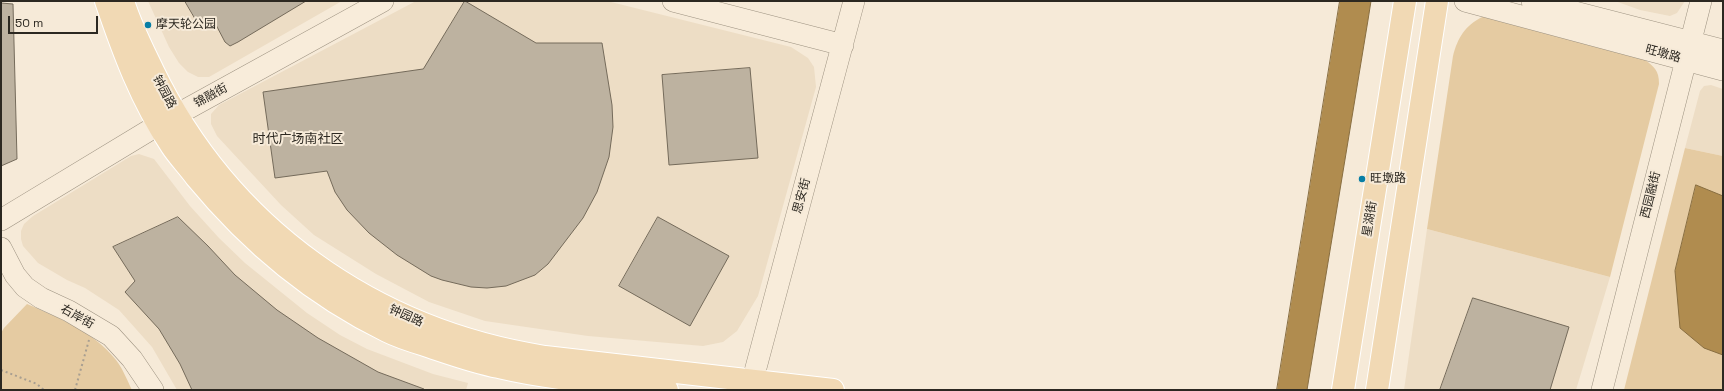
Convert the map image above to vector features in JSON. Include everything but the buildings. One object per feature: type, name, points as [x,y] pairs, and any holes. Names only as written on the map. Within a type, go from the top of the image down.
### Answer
[{"type":"main road","name":"钟园路","points":[[106,1],[119,42],[142,95],[167,120],[190,135],[229,186],[251,210],[290,247],[308,261],[351,288],[409,318],[473,342],[521,353],[751,385],[833,390]]},
{"type":"main road","name":"钟园路","points":[[123,1],[167,120],[172,147],[221,207],[263,248],[342,307],[388,332],[454,355],[517,371],[667,390]]},
{"type":"main road","name":"星湖街","points":[[1343,390],[1405,1]]},
{"type":"main road","points":[[1377,390],[1437,1]]},
{"type":"street","name":"锦融街","points":[[1,220],[167,120],[383,1]]},
{"type":"street","points":[[673,1],[843,45]]},
{"type":"street","name":"思安街","points":[[751,385],[854,1]]},
{"type":"street","name":"旺墩路","points":[[1465,1],[1687,51],[1723,50]]},
{"type":"street","name":"旺墩路","points":[[1532,1],[1687,51],[1723,70]]},
{"type":"street","name":"西园融街","points":[[1602,390],[1687,51],[1701,1]]},
{"type":"street","name":"右岸街","points":[[1,248],[15,275],[25,287],[41,298],[69,311],[110,336],[127,354],[153,390]]},
{"type":"path","points":[[75,390],[93,326]]},
{"type":"path","points":[[1,370],[37,384],[44,390]]},
{"type":"shaded area","points":[[148,1],[342,1],[209,77],[198,77],[188,72],[179,63],[169,47]]},
{"type":"shaded area","points":[[416,1],[607,1],[791,47],[808,58],[814,67],[816,87],[758,296],[737,331],[723,342],[703,346],[588,336],[485,321],[429,302],[376,274],[314,235],[281,205],[217,136],[211,124],[211,114],[219,105]]},
{"type":"shaded area","points":[[1340,1],[1371,1],[1307,390],[1277,390]]},
{"type":"shaded area","points":[[1615,1],[1685,1],[1677,13],[1670,16],[1640,10]]},
{"type":"shaded area","points":[[1482,17],[1492,17],[1644,59],[1657,72],[1659,84],[1610,277],[1427,229],[1453,56],[1457,43],[1463,33],[1471,24]]},
{"type":"shaded area","points":[[1711,85],[1723,89],[1723,156],[1685,148],[1700,91],[1704,86]]},
{"type":"shaded area","points":[[1685,148],[1723,156],[1723,390],[1624,390]]},
{"type":"shaded area","points":[[139,154],[154,159],[190,206],[219,238],[245,263],[307,313],[340,335],[367,349],[433,374],[468,383],[466,390],[177,390],[152,347],[119,310],[85,288],[67,280],[38,263],[23,246],[21,239],[21,231],[24,224],[33,216],[131,156]]},
{"type":"shaded area","points":[[1696,185],[1723,196],[1723,355],[1704,348],[1680,328],[1675,271]]},
{"type":"shaded area","points":[[1427,229],[1610,277],[1576,390],[1404,390]]},
{"type":"shaded area","points":[[27,304],[75,326],[97,341],[116,360],[132,390],[1,390],[1,333]]},
{"type":"place","name":"摩天轮公园","points":[[148,25]]},
{"type":"place","name":"旺墩路","points":[[1362,179]]},
{"type":"district","name":"时代广场南社区","points":[[298,139]]}]
